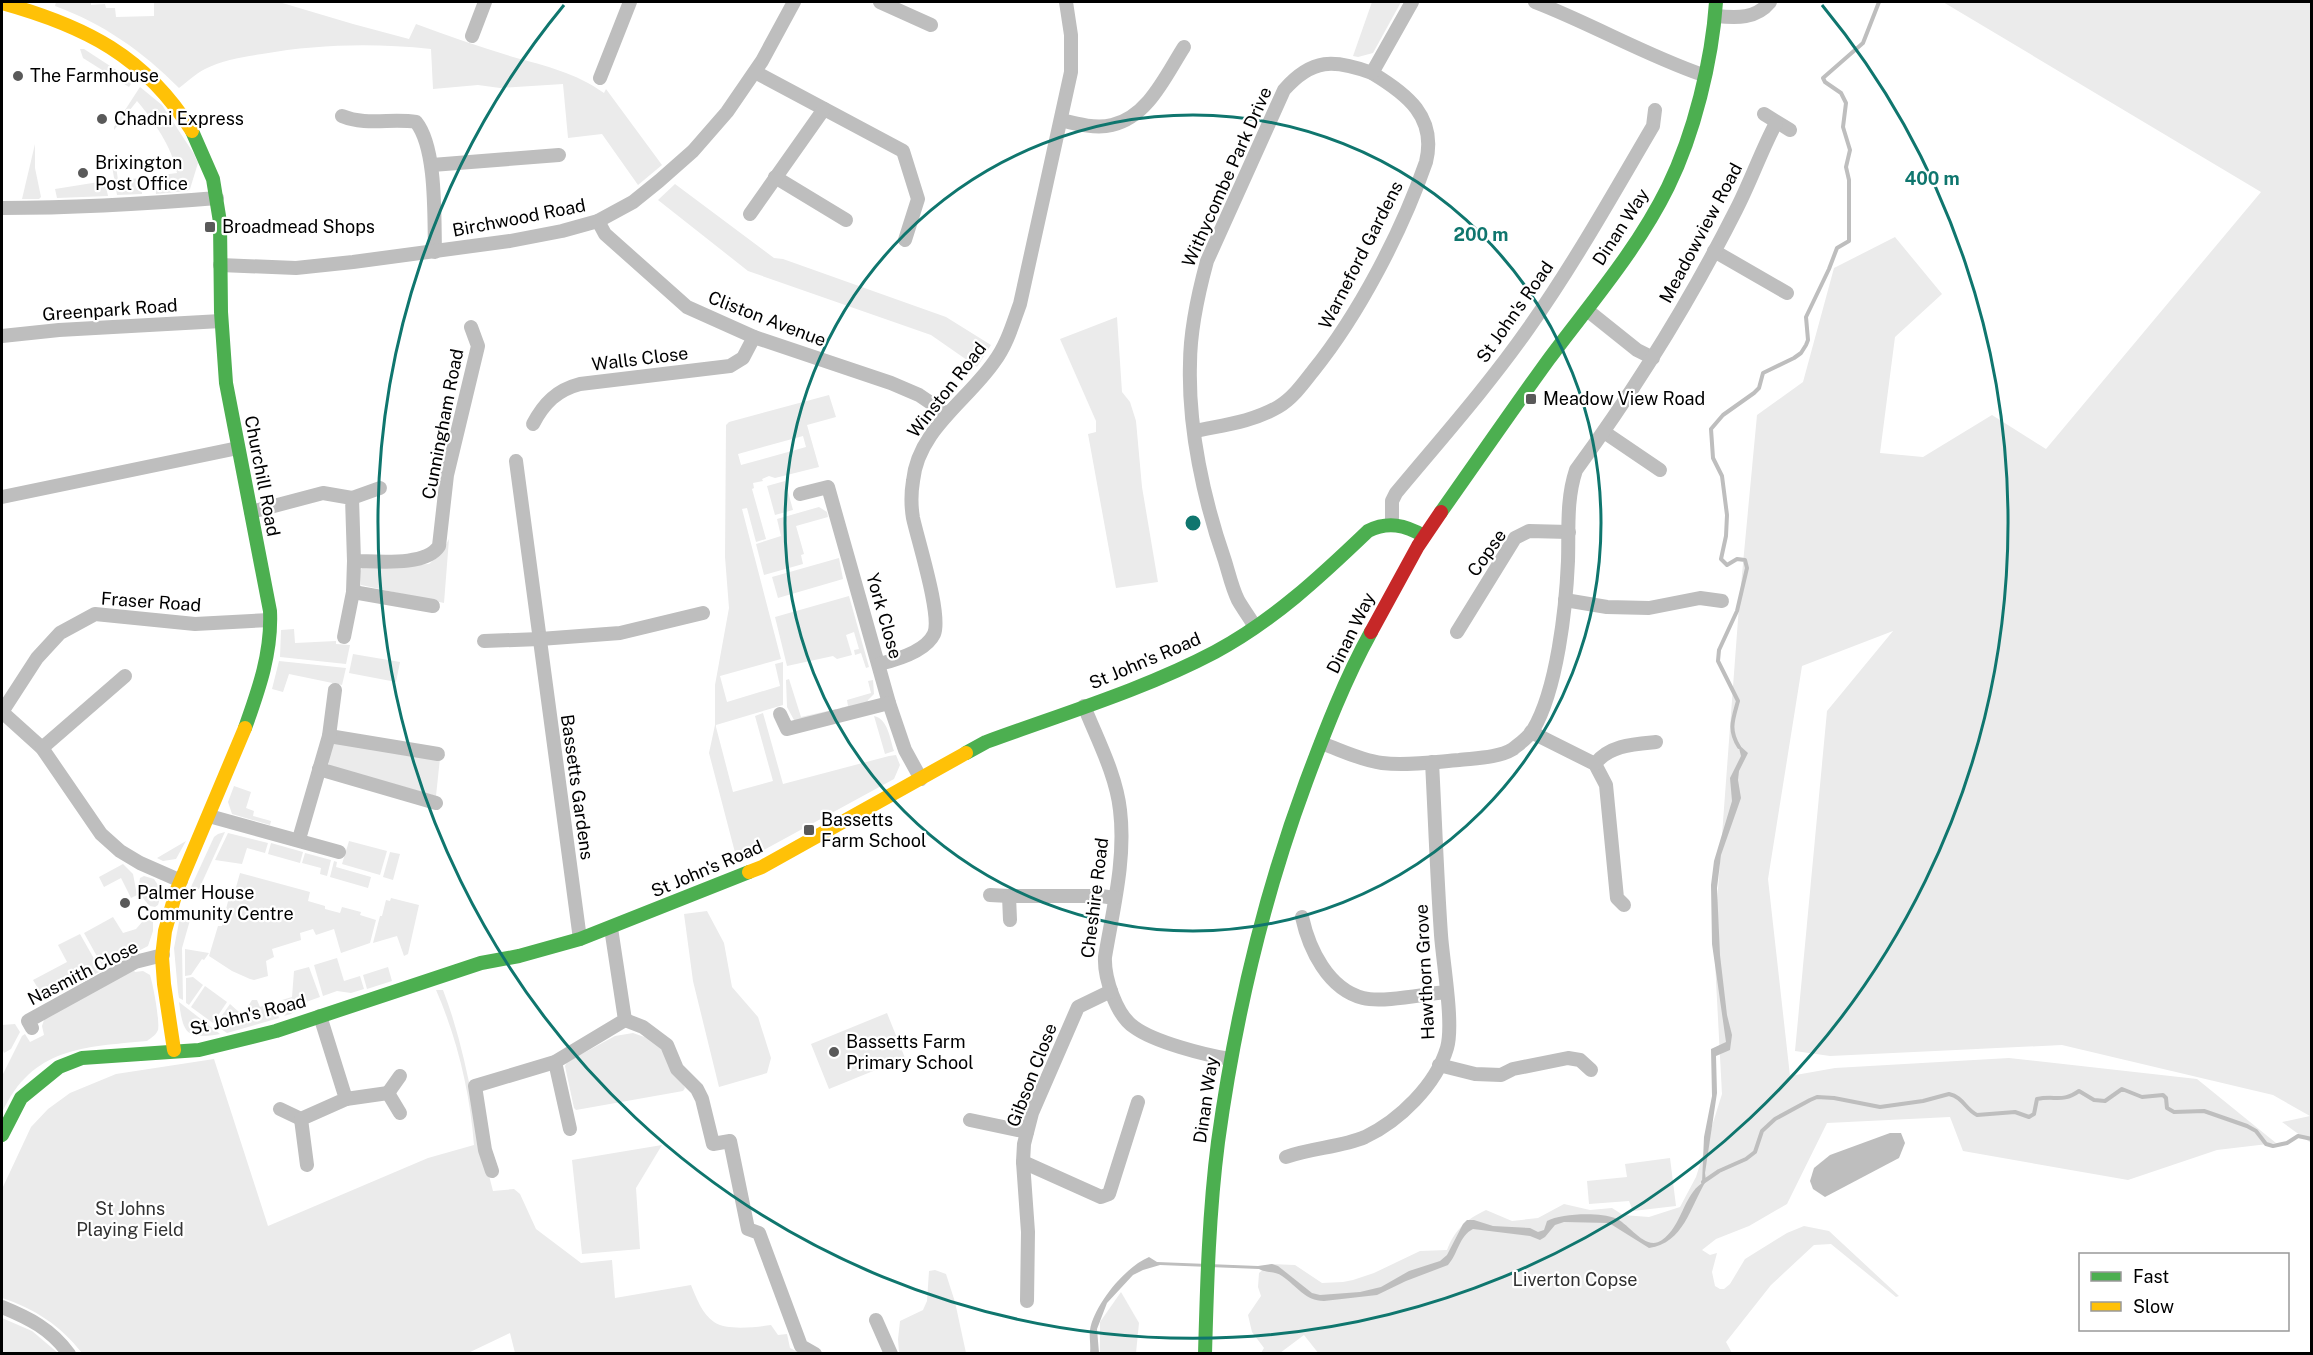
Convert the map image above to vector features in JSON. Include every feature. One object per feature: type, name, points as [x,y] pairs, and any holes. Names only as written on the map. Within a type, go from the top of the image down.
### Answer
[{"type":"street","points":[[472,36],[485,2]]},
{"type":"street","points":[[600,78],[630,2]]},
{"type":"street","name":"Birchwood Road","points":[[220,265],[296,268],[435,252],[541,235],[598,221],[648,191],[693,150],[727,112],[755,72],[794,2]]},
{"type":"street","points":[[880,2],[931,25]]},
{"type":"street","name":"Winston Road","points":[[879,664],[893,661],[924,645],[934,633],[936,625],[933,599],[913,515],[912,484],[915,466],[927,442],[947,414],[994,363],[1020,304],[1071,72],[1072,54],[1066,2]]},
{"type":"street","points":[[1372,73],[1412,2]]},
{"type":"street","points":[[1535,2],[1564,7],[1674,65],[1703,75]]},
{"type":"street","name":"Dinan Way","points":[[1205,1353],[1214,1170],[1230,1059],[1250,959],[1265,904],[1284,843],[1321,743],[1382,608],[1424,536],[1501,425],[1640,235],[1669,185],[1688,135],[1716,16],[1716,2]]},
{"type":"street","points":[[1716,16],[1740,18],[1758,13],[1770,2]]},
{"type":"street","name":"Churchill Road","points":[[2,3],[74,26],[135,62],[156,81],[200,142],[209,163],[217,198],[220,224],[221,321],[228,388],[266,584],[270,620],[268,657],[256,703],[181,881],[165,932],[163,955],[174,1050]]},
{"type":"street","points":[[1061,120],[1097,126],[1112,126],[1127,120],[1152,97],[1184,47]]},
{"type":"street","name":"Withycombe Park Drive","points":[[1255,627],[1238,598],[1217,539],[1205,494],[1195,431],[1190,364],[1193,326],[1200,286],[1207,261],[1284,90],[1295,77],[1309,68],[1330,62],[1351,65],[1372,73]]},
{"type":"street","points":[[755,72],[903,152],[918,199],[905,240]]},
{"type":"street","name":"Warneford Gardens","points":[[1195,431],[1254,419],[1280,406],[1302,386],[1337,342],[1396,232],[1426,162],[1429,150],[1426,126],[1418,109],[1407,97],[1372,73]]},
{"type":"street","points":[[750,214],[824,109]]},
{"type":"street","name":"St John's Road","points":[[2,1136],[21,1098],[58,1067],[81,1058],[199,1050],[276,1030],[481,963],[519,956],[611,928],[762,867],[986,742],[1178,669],[1216,651],[1255,627],[1314,582],[1368,531],[1378,525],[1392,522],[1392,501],[1396,493],[1498,370],[1529,328],[1590,233],[1653,126],[1655,110]]},
{"type":"street","points":[[1764,114],[1790,130]]},
{"type":"street","points":[[342,116],[362,122],[405,120],[416,122],[422,128],[432,165],[435,252]]},
{"type":"street","name":"Meadowview Road","points":[[1321,743],[1351,755],[1381,763],[1408,764],[1485,758],[1511,750],[1531,732],[1541,712],[1561,637],[1570,486],[1576,470],[1653,358],[1714,251],[1776,123]]},
{"type":"street","points":[[432,165],[559,155]]},
{"type":"street","points":[[775,177],[846,220]]},
{"type":"street","points":[[2,208],[149,204],[217,198]]},
{"type":"street","name":"Cliston Avenue","points":[[598,221],[605,234],[687,307],[754,337],[891,383],[919,395],[947,414]]},
{"type":"street","points":[[1714,251],[1787,293]]},
{"type":"street","points":[[1587,310],[1637,350],[1653,358]]},
{"type":"street","name":"Greenpark Road","points":[[2,336],[59,330],[221,321]]},
{"type":"street","name":"Cunningham Road","points":[[354,561],[413,560],[431,555],[439,546],[447,475],[478,346],[471,327]]},
{"type":"street","name":"Walls Close","points":[[533,424],[540,410],[554,395],[566,388],[580,384],[730,366],[743,358],[754,337]]},
{"type":"street","points":[[1604,432],[1660,470]]},
{"type":"street","points":[[2,497],[238,448]]},
{"type":"street","name":"Bassetts Gardens","points":[[516,461],[540,639],[543,681],[579,939]]},
{"type":"street","points":[[1638,474],[1646,461]]},
{"type":"street","name":"York Close","points":[[800,494],[828,487],[889,703],[905,750],[921,779]]},
{"type":"street","points":[[251,512],[323,493],[352,498],[380,488]]},
{"type":"street","points":[[344,637],[353,592],[352,498]]},
{"type":"street","points":[[1392,522],[1415,530],[1424,536]]},
{"type":"street","name":"Copse","points":[[1456,632],[1515,538],[1529,531],[1569,532]]},
{"type":"street","points":[[353,592],[433,606]]},
{"type":"street","points":[[1564,600],[1607,607],[1649,608],[1700,598],[1722,601]]},
{"type":"street","points":[[484,641],[621,633],[703,613]]},
{"type":"street","name":"Fraser Road","points":[[181,881],[140,863],[120,851],[101,834],[42,748],[2,712],[37,658],[60,633],[95,614],[195,624],[270,620]]},
{"type":"street","points":[[42,748],[125,676]]},
{"type":"street","points":[[299,839],[329,736],[335,690]]},
{"type":"street","points":[[780,714],[787,729],[889,703]]},
{"type":"street","name":"Cheshire Road","points":[[1084,706],[1110,771],[1120,810],[1120,864],[1104,970],[1111,991],[1117,1005],[1132,1027],[1214,1057],[1230,1059]]},
{"type":"street","points":[[1531,732],[1595,764],[1606,785],[1617,898],[1624,905]]},
{"type":"street","points":[[329,736],[438,754]]},
{"type":"street","points":[[1595,764],[1599,758],[1624,745],[1656,742]]},
{"type":"street","name":"Hawthorn Grove","points":[[1286,1157],[1364,1138],[1399,1113],[1421,1092],[1447,1048],[1446,992],[1432,762]]},
{"type":"street","points":[[320,768],[436,803]]},
{"type":"street","points":[[209,816],[299,839],[339,852]]},
{"type":"street","points":[[990,895],[1115,898]]},
{"type":"street","points":[[1009,896],[1010,920]]},
{"type":"street","points":[[1302,917],[1306,938],[1324,970],[1335,981],[1355,994],[1363,998],[1381,999],[1446,992]]},
{"type":"street","points":[[611,928],[625,1020]]},
{"type":"street","name":"Nasmith Close","points":[[32,1028],[28,1021],[135,962],[163,955]]},
{"type":"street","name":"Gibson Close","points":[[1027,1301],[1028,1232],[1023,1162],[1032,1113],[1078,1007],[1111,991]]},
{"type":"street","points":[[320,1016],[346,1099]]},
{"type":"street","points":[[492,1171],[485,1150],[475,1086],[555,1062],[625,1020]]},
{"type":"street","points":[[625,1020],[643,1027],[667,1045],[677,1070],[697,1089],[702,1099],[713,1144],[730,1141],[748,1229],[759,1233],[801,1346],[815,1353]]},
{"type":"street","points":[[1439,1065],[1475,1074],[1501,1076],[1513,1069],[1568,1058],[1580,1060],[1591,1071]]},
{"type":"street","points":[[555,1062],[570,1129]]},
{"type":"street","points":[[280,1109],[301,1119],[346,1099],[388,1093],[400,1076]]},
{"type":"street","points":[[388,1093],[400,1113]]},
{"type":"street","points":[[1023,1162],[1101,1197],[1109,1194],[1138,1102]]},
{"type":"street","points":[[301,1119],[307,1165]]},
{"type":"street","points":[[970,1120],[1027,1132]]},
{"type":"street","points":[[2,1307],[38,1323],[60,1341],[69,1353]]},
{"type":"street","points":[[876,1320],[891,1353]]},
{"type":"green space","points":[[56,2],[105,4],[106,8],[115,8],[116,17],[154,16],[154,2],[279,2],[409,39],[416,24],[560,71],[583,80],[604,93],[606,89],[662,165],[638,185],[602,134],[568,138],[563,84],[500,88],[478,85],[433,89],[431,49],[346,46],[304,48],[233,59],[205,69],[179,88],[151,62],[121,40],[90,21],[55,6]]},
{"type":"green space","points":[[1372,2],[1401,2],[1373,53],[1353,56]]},
{"type":"green space","name":"Liverton Copse","points":[[1943,2],[2311,2],[2311,1143],[2282,1122],[2310,1116],[2273,1095],[2062,1045],[1830,1056],[1795,1051],[1827,711],[1893,631],[1802,666],[1768,879],[1790,1076],[1835,1068],[2009,1058],[2197,1079],[2276,1143],[2217,1150],[2128,1180],[1963,1151],[1950,1117],[1827,1123],[1787,1204],[1749,1226],[1716,1239],[1702,1250],[1710,1255],[1717,1253],[1712,1272],[1715,1286],[1724,1289],[1730,1284],[1745,1259],[1787,1233],[1804,1226],[1829,1231],[1899,1296],[1896,1297],[1831,1244],[1814,1245],[1771,1285],[1726,1342],[1732,1353],[1319,1354],[1304,1335],[1280,1353],[1261,1353],[1264,1348],[1252,1332],[1248,1315],[1261,1296],[1258,1287],[1259,1273],[1270,1264],[1295,1265],[1322,1283],[1353,1280],[1374,1273],[1420,1251],[1447,1250],[1462,1226],[1486,1210],[1512,1221],[1538,1218],[1564,1204],[1590,1210],[1612,1208],[1623,1215],[1649,1217],[1680,1207],[1696,1177],[1722,1094],[1714,943],[1739,606],[1757,415],[1803,382],[1834,268],[1895,237],[1942,294],[1895,337],[1880,453],[1923,457],[1992,415],[2046,449],[2261,192]]},
{"type":"green space","points":[[80,49],[84,49],[133,81],[129,87],[83,58]]},
{"type":"green space","points":[[140,87],[162,105],[194,154],[198,163],[190,189],[187,191],[156,194],[154,176],[177,173],[175,163],[162,135],[137,101],[114,130]]},
{"type":"green space","points":[[35,144],[35,168],[41,197],[22,199]]},
{"type":"green space","points":[[112,166],[116,166],[118,180],[141,178],[142,194],[117,195]]},
{"type":"green space","points":[[105,181],[108,196],[57,198],[55,189]]},
{"type":"green space","points":[[675,184],[774,258],[783,259],[946,317],[991,345],[977,367],[931,335],[748,271],[658,200]]},
{"type":"green space","points":[[1117,317],[1122,392],[1130,402],[1136,421],[1142,487],[1158,582],[1116,588],[1088,434],[1096,432],[1096,421],[1060,339]]},
{"type":"green space","points":[[829,395],[836,417],[807,425],[819,467],[775,478],[769,476],[762,479],[763,481],[753,483],[754,488],[752,489],[766,539],[756,542],[747,508],[742,509],[781,659],[720,676],[727,702],[780,686],[775,664],[783,662],[783,705],[716,725],[733,792],[773,781],[755,716],[763,713],[783,784],[889,756],[896,755],[900,765],[894,779],[738,864],[709,753],[715,725],[715,685],[729,608],[725,557],[726,425],[729,422]],"holes":[[[803,436],[806,447],[741,465],[738,454]]]},
{"type":"green space","points":[[785,481],[793,510],[775,515],[767,486]]},
{"type":"green space","points":[[819,507],[827,512],[828,517],[796,526],[804,554],[801,555],[803,564],[764,575],[756,544],[781,536],[777,519]]},
{"type":"green space","points":[[449,539],[444,603],[361,585],[360,571],[362,568],[429,564],[441,554]]},
{"type":"green space","points":[[839,558],[843,579],[778,598],[772,577]]},
{"type":"green space","points":[[849,596],[869,667],[866,668],[861,653],[855,655],[854,650],[859,649],[854,632],[846,635],[852,655],[837,659],[833,656],[787,666],[775,617]]},
{"type":"green space","points":[[294,629],[295,643],[336,641],[336,644],[350,645],[346,664],[280,657],[281,630]]},
{"type":"green space","points":[[353,654],[400,662],[396,682],[349,673]]},
{"type":"green space","points":[[279,661],[346,668],[342,685],[289,674],[283,692],[272,689]]},
{"type":"green space","points":[[789,679],[801,717],[836,709],[837,712],[800,721],[794,720],[787,707],[786,680]]},
{"type":"green space","points":[[873,680],[874,694],[867,703],[840,711],[840,708],[848,706],[847,700],[871,693],[868,681]]},
{"type":"green space","points":[[874,716],[885,725],[894,751],[885,754]]},
{"type":"green space","points":[[335,742],[440,758],[436,796],[330,766],[328,762],[331,745]]},
{"type":"green space","points":[[234,786],[251,792],[246,808],[254,811],[253,816],[271,821],[270,825],[232,814],[228,802]]},
{"type":"green space","points":[[225,832],[199,889],[191,887],[214,837]]},
{"type":"green space","points":[[228,833],[268,843],[265,853],[247,848],[242,864],[215,860]]},
{"type":"green space","points":[[186,841],[176,859],[163,861],[157,858]]},
{"type":"green space","points":[[349,841],[387,851],[380,875],[342,864]]},
{"type":"green space","points":[[271,843],[303,852],[300,863],[268,854]]},
{"type":"green space","points":[[390,852],[400,854],[393,880],[383,877]]},
{"type":"green space","points":[[305,853],[331,860],[327,876],[320,874],[321,868],[302,863]]},
{"type":"green space","points":[[334,861],[337,862],[336,867],[371,877],[368,888],[330,877]]},
{"type":"green space","points":[[123,864],[133,874],[137,895],[131,898],[121,878],[104,887],[99,877]]},
{"type":"green space","points":[[240,873],[310,892],[308,901],[325,906],[325,909],[340,913],[342,907],[361,912],[360,915],[376,920],[370,943],[341,953],[334,929],[316,935],[313,929],[300,933],[301,940],[272,949],[274,957],[266,961],[268,976],[254,980],[232,971],[209,956],[218,926],[222,926],[229,897],[233,898]]},
{"type":"green space","points":[[144,876],[154,879],[162,891],[158,905],[155,907],[150,906],[141,894],[139,882]]},
{"type":"green space","points":[[391,898],[419,905],[408,954],[404,956],[397,936],[373,943],[386,900],[390,901]]},
{"type":"green space","points":[[707,911],[724,943],[732,987],[758,1017],[771,1058],[767,1073],[719,1087],[693,981],[684,914]]},
{"type":"green space","points":[[153,916],[153,931],[148,946],[104,969],[84,933],[113,917],[123,933],[136,929],[143,921]]},
{"type":"green space","points":[[180,917],[190,920],[182,948],[183,1000],[179,998],[174,948]]},
{"type":"green space","points":[[80,934],[101,971],[51,997],[42,995],[33,980],[67,962],[58,945]]},
{"type":"green space","points":[[185,949],[209,953],[191,975],[185,976]]},
{"type":"green space","points":[[337,958],[344,981],[360,976],[364,989],[351,993],[337,991],[323,996],[314,965]]},
{"type":"green space","points":[[309,967],[320,997],[306,1002],[291,1014],[284,1016],[294,1005],[293,1002],[282,1000],[292,997],[294,971]]},
{"type":"green space","points":[[388,967],[392,981],[367,989],[363,975]]},
{"type":"green space","points":[[133,969],[135,972],[143,971],[150,975],[158,1019],[158,1030],[155,1035],[147,1041],[81,1049],[62,1054],[44,1063],[28,1075],[14,1091],[2,1113],[2,1076],[22,1036],[25,1034],[30,1042],[44,1035],[42,1026],[45,1017]]},
{"type":"green space","points":[[193,977],[203,985],[189,1005],[186,1003],[186,978]]},
{"type":"green space","points":[[205,986],[227,1002],[213,1023],[191,1007]]},
{"type":"green space","name":"St Johns Playing Field","points":[[436,990],[443,990],[452,1014],[493,1191],[514,1189],[520,1194],[536,1229],[581,1263],[612,1260],[615,1298],[691,1285],[703,1310],[714,1322],[726,1327],[771,1325],[778,1335],[787,1334],[790,1348],[800,1353],[515,1353],[510,1333],[466,1354],[82,1353],[65,1334],[46,1319],[2,1298],[2,1189],[31,1127],[48,1109],[70,1093],[116,1074],[214,1059],[268,1226],[428,1158],[474,1145],[461,1066]]},
{"type":"green space","points":[[252,1000],[257,1000],[260,1007],[274,1002],[279,1018],[227,1033],[215,1025],[230,1004],[240,1013],[245,1011]]},
{"type":"green space","points":[[179,1002],[220,1034],[200,1036],[189,1032],[182,1021]]},
{"type":"green space","points":[[887,1013],[905,1058],[829,1089],[811,1044]]},
{"type":"green space","points":[[15,1024],[20,1032],[11,1049],[4,1053],[2,1025]]},
{"type":"green space","points":[[633,1033],[661,1046],[685,1088],[683,1091],[576,1110],[565,1066],[567,1062],[615,1036]]},
{"type":"green space","points":[[662,1145],[636,1188],[640,1249],[582,1254],[572,1160]]},
{"type":"green space","points":[[1670,1158],[1676,1206],[1633,1211],[1629,1201],[1589,1204],[1587,1181],[1627,1177],[1625,1164]]},
{"type":"green space","points":[[935,1270],[946,1274],[955,1302],[966,1353],[899,1352],[900,1321],[923,1310],[927,1301],[929,1271]]},
{"type":"green space","points":[[1121,1292],[1139,1323],[1136,1353],[1100,1353],[1100,1322]]},
{"type":"green space","points":[[2,1318],[32,1331],[58,1353],[2,1353]]},
{"type":"shaded area","points":[[1738,744],[1748,753],[1739,771],[1741,798],[1721,855],[1717,888],[1720,955],[1727,1015],[1732,1035],[1730,1050],[1716,1056],[1717,1093],[1705,1173],[1706,1181],[1685,1222],[1670,1239],[1661,1245],[1649,1248],[1609,1223],[1564,1222],[1555,1225],[1540,1240],[1530,1236],[1473,1229],[1465,1236],[1448,1265],[1377,1295],[1324,1301],[1306,1296],[1279,1274],[1259,1269],[1160,1265],[1133,1275],[1107,1303],[1097,1329],[1099,1353],[1090,1353],[1090,1330],[1104,1299],[1130,1269],[1149,1257],[1157,1262],[1258,1266],[1272,1264],[1278,1266],[1312,1293],[1320,1295],[1360,1292],[1381,1287],[1409,1271],[1440,1261],[1447,1255],[1467,1220],[1493,1226],[1530,1228],[1538,1232],[1544,1230],[1547,1221],[1553,1218],[1581,1214],[1600,1215],[1615,1218],[1643,1240],[1649,1242],[1656,1243],[1669,1234],[1691,1195],[1702,1183],[1704,1137],[1712,1096],[1711,1049],[1726,1042],[1712,944],[1711,885],[1714,861],[1732,801],[1730,778],[1741,756]]},
{"type":"shaded area","points":[[1890,1133],[1901,1133],[1905,1143],[1899,1158],[1825,1197],[1813,1189],[1810,1181],[1814,1168],[1830,1155]]},
{"type":"waterway","points":[[1739,747],[1733,730],[1733,719],[1738,701],[1718,661],[1719,650],[1737,611],[1747,568],[1745,560],[1737,559],[1727,565],[1721,559],[1726,536],[1727,515],[1722,476],[1713,458],[1711,429],[1723,415],[1759,388],[1763,373],[1801,353],[1808,340],[1806,317],[1837,248],[1849,241],[1849,180],[1846,167],[1850,150],[1843,127],[1846,103],[1841,93],[1823,78],[1863,43],[1879,2]]},
{"type":"waterway","points":[[1703,1182],[1755,1152],[1762,1131],[1775,1119],[1817,1097],[1880,1107],[1923,1101],[1949,1094],[1958,1098],[1977,1115],[2015,1112],[2029,1117],[2034,1114],[2037,1099],[2063,1098],[2079,1091],[2094,1100],[2105,1101],[2122,1089],[2142,1097],[2163,1095],[2166,1098],[2167,1108],[2174,1112],[2204,1111],[2247,1126],[2256,1131],[2266,1144],[2273,1146],[2287,1143],[2298,1136],[2312,1139]]},
{"type":"traffic: fast","points":[[1441,512],[1549,359],[1628,255],[1656,210],[1677,166],[1694,121],[1706,72],[1716,2]]},
{"type":"traffic: fast","points":[[192,131],[213,179],[220,222],[221,312],[226,383],[270,611],[267,656],[245,728]]},
{"type":"traffic: fast","points":[[966,753],[986,742],[1131,690],[1215,652],[1277,612],[1368,531],[1389,525],[1410,529],[1424,536]]},
{"type":"traffic: fast","points":[[1205,1354],[1210,1221],[1218,1142],[1233,1050],[1252,959],[1276,870],[1306,782],[1344,687],[1371,632]]},
{"type":"traffic: fast","points":[[2,1135],[21,1098],[59,1067],[82,1058],[199,1050],[276,1031],[481,963],[519,956],[580,939],[749,872]]},
{"type":"traffic: slow","points":[[2,3],[60,22],[110,48],[154,83],[174,105],[192,131]]},
{"type":"traffic: slow","points":[[174,1050],[164,984],[162,957],[165,931],[176,892],[245,728]]},
{"type":"traffic: slow","points":[[749,872],[762,867],[966,753]]},
{"type":"traffic: jam","points":[[1371,632],[1418,546],[1441,512]]},
{"type":"place","name":"The Farmhouse","points":[[18,76]]},
{"type":"place","name":"Chadni Express","points":[[102,119]]},
{"type":"place","name":"Brixington Post Office","points":[[83,173]]},
{"type":"place","name":"Broadmead Shops","points":[[210,227]]},
{"type":"place","name":"Meadow View Road","points":[[1531,399]]},
{"type":"place","name":"Bassetts Farm School","points":[[809,830]]},
{"type":"place","name":"Palmer House Community Centre","points":[[125,903]]},
{"type":"place","name":"Bassetts Farm Primary School","points":[[834,1052]]}]
